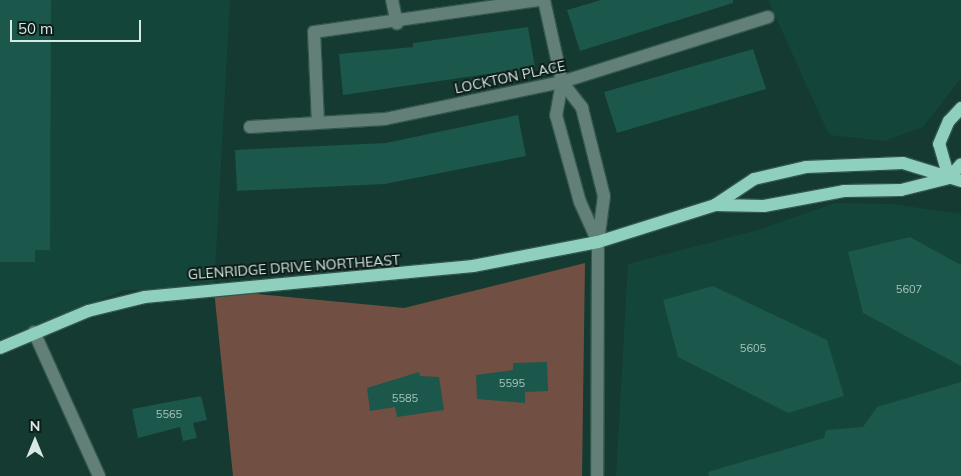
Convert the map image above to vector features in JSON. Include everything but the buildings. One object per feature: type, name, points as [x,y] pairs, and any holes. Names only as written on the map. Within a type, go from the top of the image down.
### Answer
[{"type":"main road","points":[[955,180],[939,144],[949,120],[961,108]]},
{"type":"main road","points":[[715,205],[754,179],[806,167],[903,163],[955,180]]},
{"type":"main road","points":[[955,180],[961,164]]},
{"type":"main road","points":[[715,205],[764,206],[844,191],[901,190],[955,180]]},
{"type":"main road","name":"GLENRIDGE DRIVE NORTHEAST","points":[[0,348],[34,332],[88,311],[145,297],[408,274],[598,242],[715,205]]},
{"type":"street","points":[[392,0],[397,23]]},
{"type":"street","points":[[318,123],[314,32],[397,23],[538,0]]},
{"type":"street","points":[[544,0],[562,82],[556,115],[580,202],[598,242]]},
{"type":"street","name":"LOCKTON PLACE","points":[[250,127],[384,119],[562,82],[768,17]]},
{"type":"street","points":[[562,82],[582,108],[604,196],[598,242],[597,476]]},
{"type":"street","points":[[34,332],[99,476]]},
{"type":"shaded area","points":[[0,0],[230,0],[214,290],[124,290],[0,343]]},
{"type":"shaded area","points":[[768,0],[961,0],[961,78],[923,127],[884,141],[829,135]]},
{"type":"shaded area","points":[[835,203],[892,204],[961,214],[961,476],[616,476],[628,264],[758,230]]},
{"type":"shaded area","points":[[585,263],[582,476],[233,476],[214,290],[404,308]]}]
